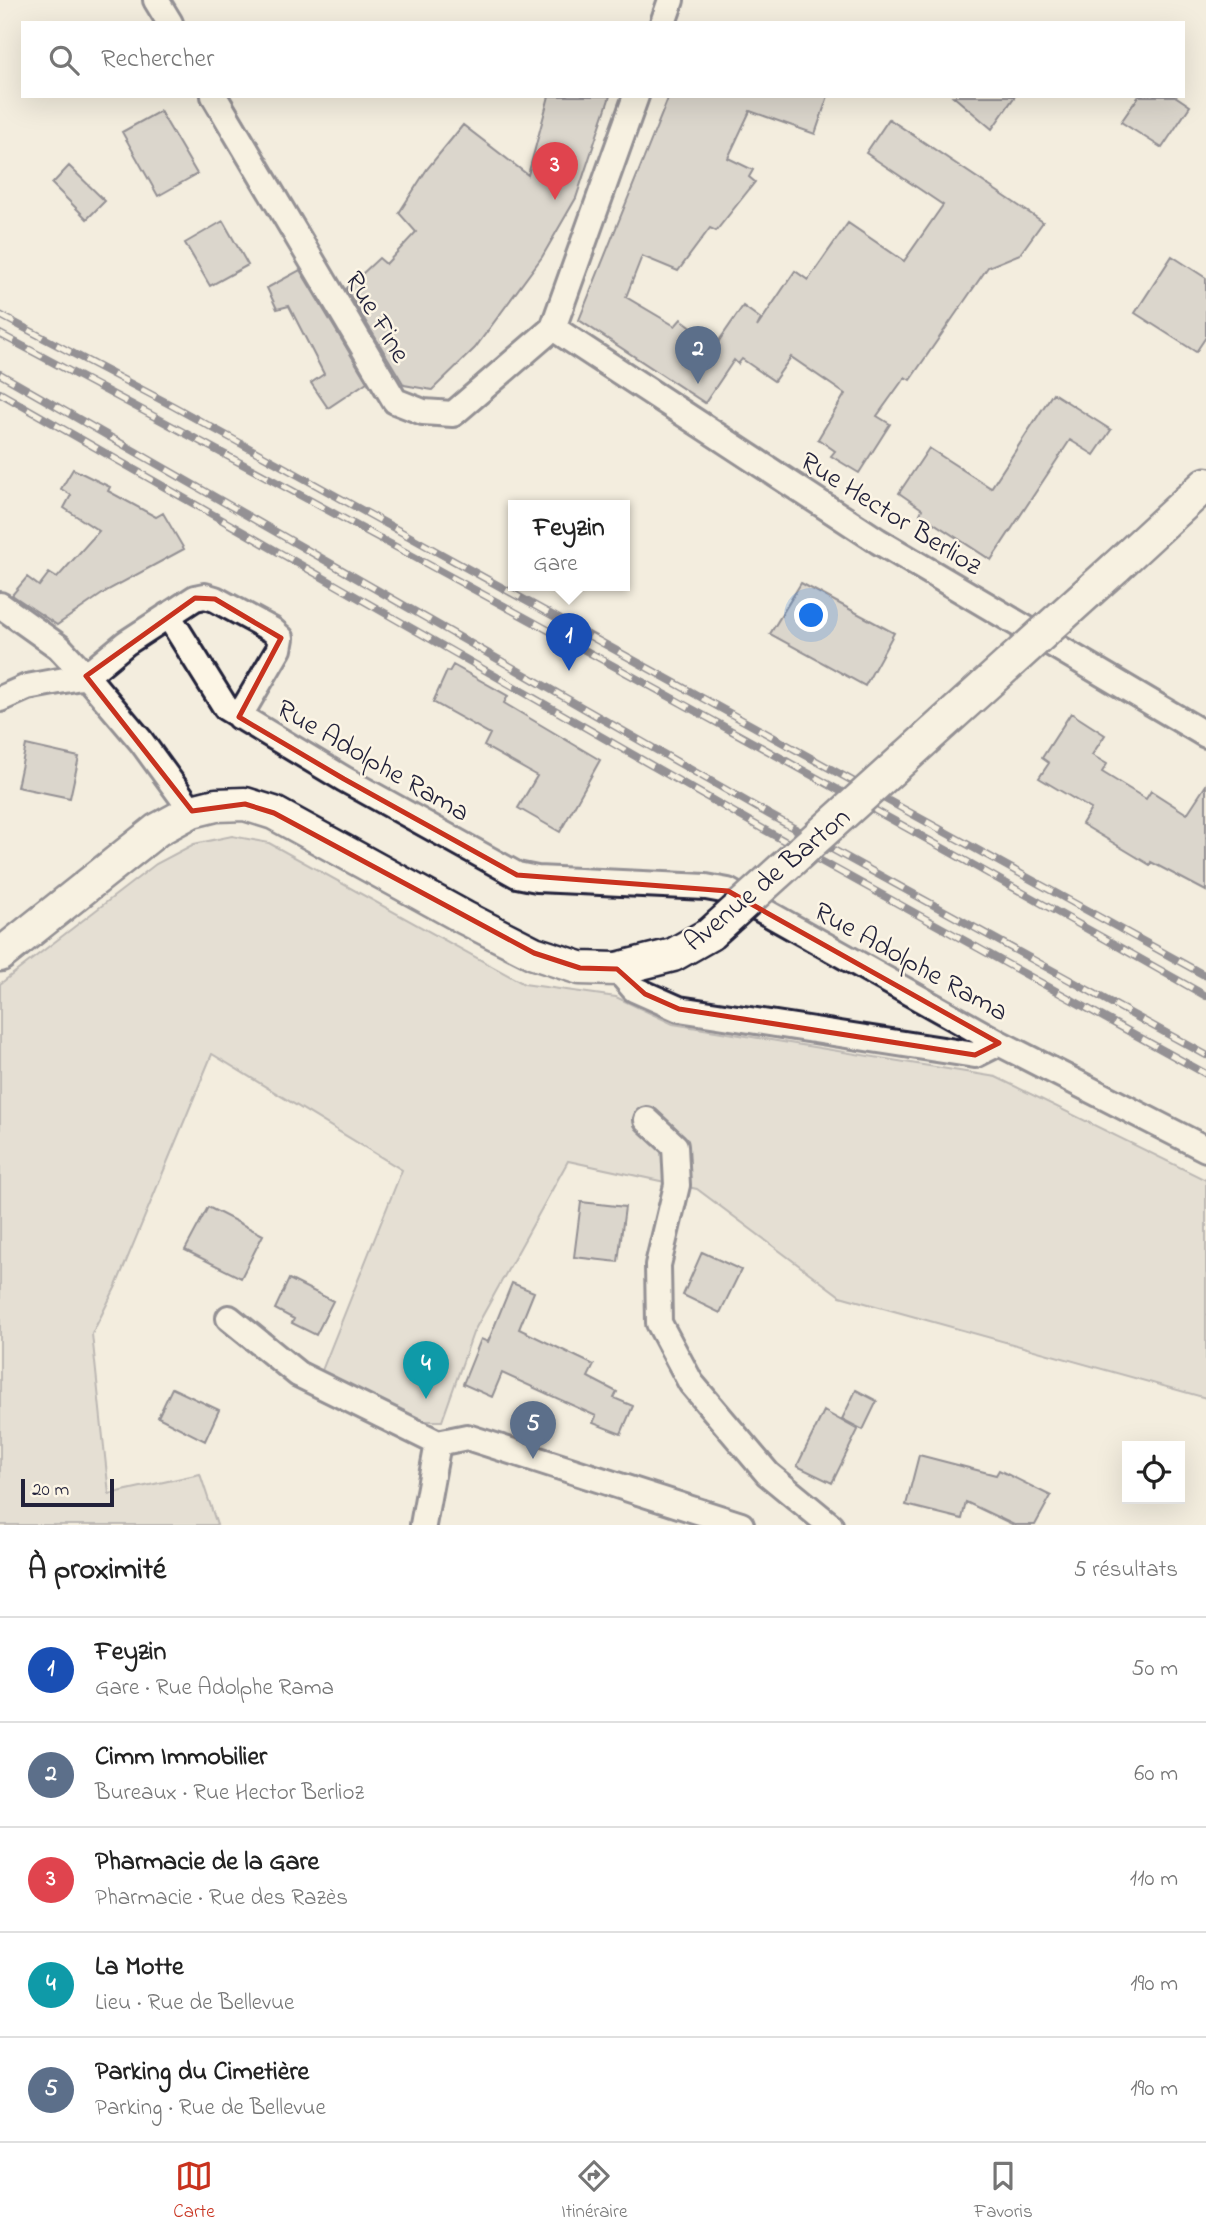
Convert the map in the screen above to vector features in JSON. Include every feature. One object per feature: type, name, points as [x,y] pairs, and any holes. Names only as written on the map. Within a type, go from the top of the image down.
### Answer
[{"type":"street","points":[[156,0],[169,21]]},
{"type":"street","points":[[664,21],[671,0]]},
{"type":"street","name":"Rue Fine","points":[[215,98],[395,401],[423,412],[453,414],[553,328]]},
{"type":"street","points":[[553,328],[635,98]]},
{"type":"street","name":"Rue Hector Berlioz","points":[[553,328],[878,541],[1206,735]]},
{"type":"street","name":"Avenue de Barton","points":[[0,956],[157,830],[192,811],[216,805],[245,804],[274,813],[534,953],[580,968],[617,969],[673,955],[710,934],[1206,484]]},
{"type":"street","name":"Rue Adolphe Rama","points":[[239,717],[279,649],[281,638],[215,599],[195,597],[168,615],[226,708],[239,717],[344,779],[517,874],[537,879],[706,887],[728,891],[999,1043],[1206,1149]]},
{"type":"street","points":[[0,605],[58,647],[86,676],[141,741],[192,811]]},
{"type":"street","points":[[0,699],[27,687],[86,676],[126,643],[168,615]]},
{"type":"street","points":[[617,969],[634,989],[679,1009],[975,1055],[999,1043]]},
{"type":"street","points":[[647,1119],[674,1146],[677,1185],[658,1265],[659,1323],[691,1383],[768,1474],[830,1525]]},
{"type":"street","points":[[229,1318],[298,1374],[438,1443],[467,1437],[741,1525]]},
{"type":"street","points":[[423,1525],[438,1443]]},
{"type":"highlighted area","points":[[195,598],[215,599],[281,638],[239,717],[344,779],[517,875],[728,891],[999,1043],[975,1055],[679,1009],[645,994],[617,969],[580,968],[534,953],[274,813],[245,804],[192,811],[86,676]]},
{"type":"shaded area","points":[[232,836],[269,843],[524,984],[616,997],[673,1024],[996,1077],[1206,1180],[1206,1398],[840,1296],[697,1189],[568,1161],[473,1333],[442,1421],[404,1421],[319,1378],[402,1170],[212,1054],[116,1286],[92,1334],[109,1494],[200,1474],[217,1525],[0,1525],[0,984],[156,864],[194,844]]},
{"type":"building","points":[[548,98],[609,98],[576,198],[542,257],[475,348],[432,390],[404,385],[346,289],[379,258],[386,264],[416,232],[399,213],[427,169],[463,125],[528,175]]},
{"type":"building","points":[[668,98],[827,98],[815,134],[750,111],[728,158],[753,170],[749,177],[755,182],[716,231],[710,228],[678,271],[642,256],[626,297],[675,326],[681,319],[716,345],[743,306],[761,319],[757,327],[795,271],[808,280],[848,223],[904,261],[943,205],[866,153],[889,119],[1043,222],[1020,254],[988,267],[910,380],[905,377],[877,416],[890,424],[859,473],[831,456],[835,451],[818,439],[845,394],[791,357],[774,381],[742,359],[738,364],[734,360],[705,403],[579,320]]},
{"type":"building","points":[[955,98],[1014,98],[992,129]]},
{"type":"building","points":[[1138,98],[1178,98],[1190,106],[1162,148],[1121,122]]},
{"type":"building","points":[[160,111],[197,174],[158,196],[122,132]]},
{"type":"building","points":[[69,166],[105,201],[87,219],[52,184]]},
{"type":"building","points":[[223,221],[248,265],[210,286],[185,243]]},
{"type":"building","points":[[1172,256],[1206,278],[1206,337],[1196,352],[1135,313]]},
{"type":"building","points":[[300,270],[367,382],[328,408],[311,383],[324,374],[289,306],[277,309],[267,288]]},
{"type":"building","points":[[1053,393],[1111,430],[1094,455],[1070,440],[991,560],[920,514],[922,509],[899,493],[929,448],[991,488]]},
{"type":"building","points":[[73,469],[110,487],[108,491],[156,517],[163,513],[184,549],[108,590],[57,625],[12,595],[27,577],[39,586],[49,573],[57,578],[99,531],[64,508],[71,495],[61,489]]},
{"type":"building","points":[[801,583],[894,633],[865,686],[770,634]]},
{"type":"building","points":[[453,665],[508,696],[504,703],[600,760],[560,832],[518,808],[537,776],[484,746],[490,734],[433,702],[447,671],[449,672]]},
{"type":"building","points":[[1071,713],[1105,735],[1092,755],[1107,764],[1102,772],[1146,799],[1151,791],[1187,814],[1206,785],[1206,891],[1151,862],[1150,865],[1082,824],[1091,809],[1039,778],[1049,763],[1042,758]]},
{"type":"building","points":[[26,745],[79,757],[70,798],[17,787]]},
{"type":"building","points":[[581,1202],[625,1207],[618,1262],[574,1257]]},
{"type":"building","points":[[208,1207],[263,1235],[241,1278],[185,1250]]},
{"type":"building","points":[[702,1252],[741,1270],[720,1313],[683,1295]]},
{"type":"building","points":[[289,1279],[333,1301],[316,1335],[292,1323],[294,1319],[275,1309]]},
{"type":"building","points":[[512,1283],[534,1292],[519,1329],[594,1365],[588,1377],[617,1392],[614,1398],[633,1406],[621,1434],[593,1423],[596,1416],[502,1373],[492,1397],[463,1384],[481,1339],[488,1342]]},
{"type":"building","points":[[172,1388],[219,1410],[205,1441],[158,1417]]},
{"type":"building","points":[[856,1390],[877,1401],[863,1430],[842,1419]]},
{"type":"building","points":[[824,1411],[858,1430],[832,1483],[797,1466]]},
{"type":"building","points":[[919,1455],[996,1475],[999,1470],[1051,1496],[1035,1525],[1014,1525],[966,1502],[962,1519],[906,1505]]},
{"type":"railway","points":[[0,315],[173,406],[508,591]]},
{"type":"railway","points":[[0,334],[605,661],[1206,996]]},
{"type":"railway","points":[[0,374],[770,815],[1206,1055]]},
{"type":"railway","points":[[0,393],[763,829],[1206,1074]]},
{"type":"railway","points":[[508,591],[1206,976]]},
{"type":"place","name":"Pharmacie de la Gare","points":[[555,200]]},
{"type":"place","name":"Cimm Immobilier","points":[[698,384]]},
{"type":"place","name":"Feyzin","points":[[569,671]]},
{"type":"place","name":"La Motte","points":[[426,1399]]},
{"type":"place","name":"Parking du Cimetière","points":[[533,1459]]}]
